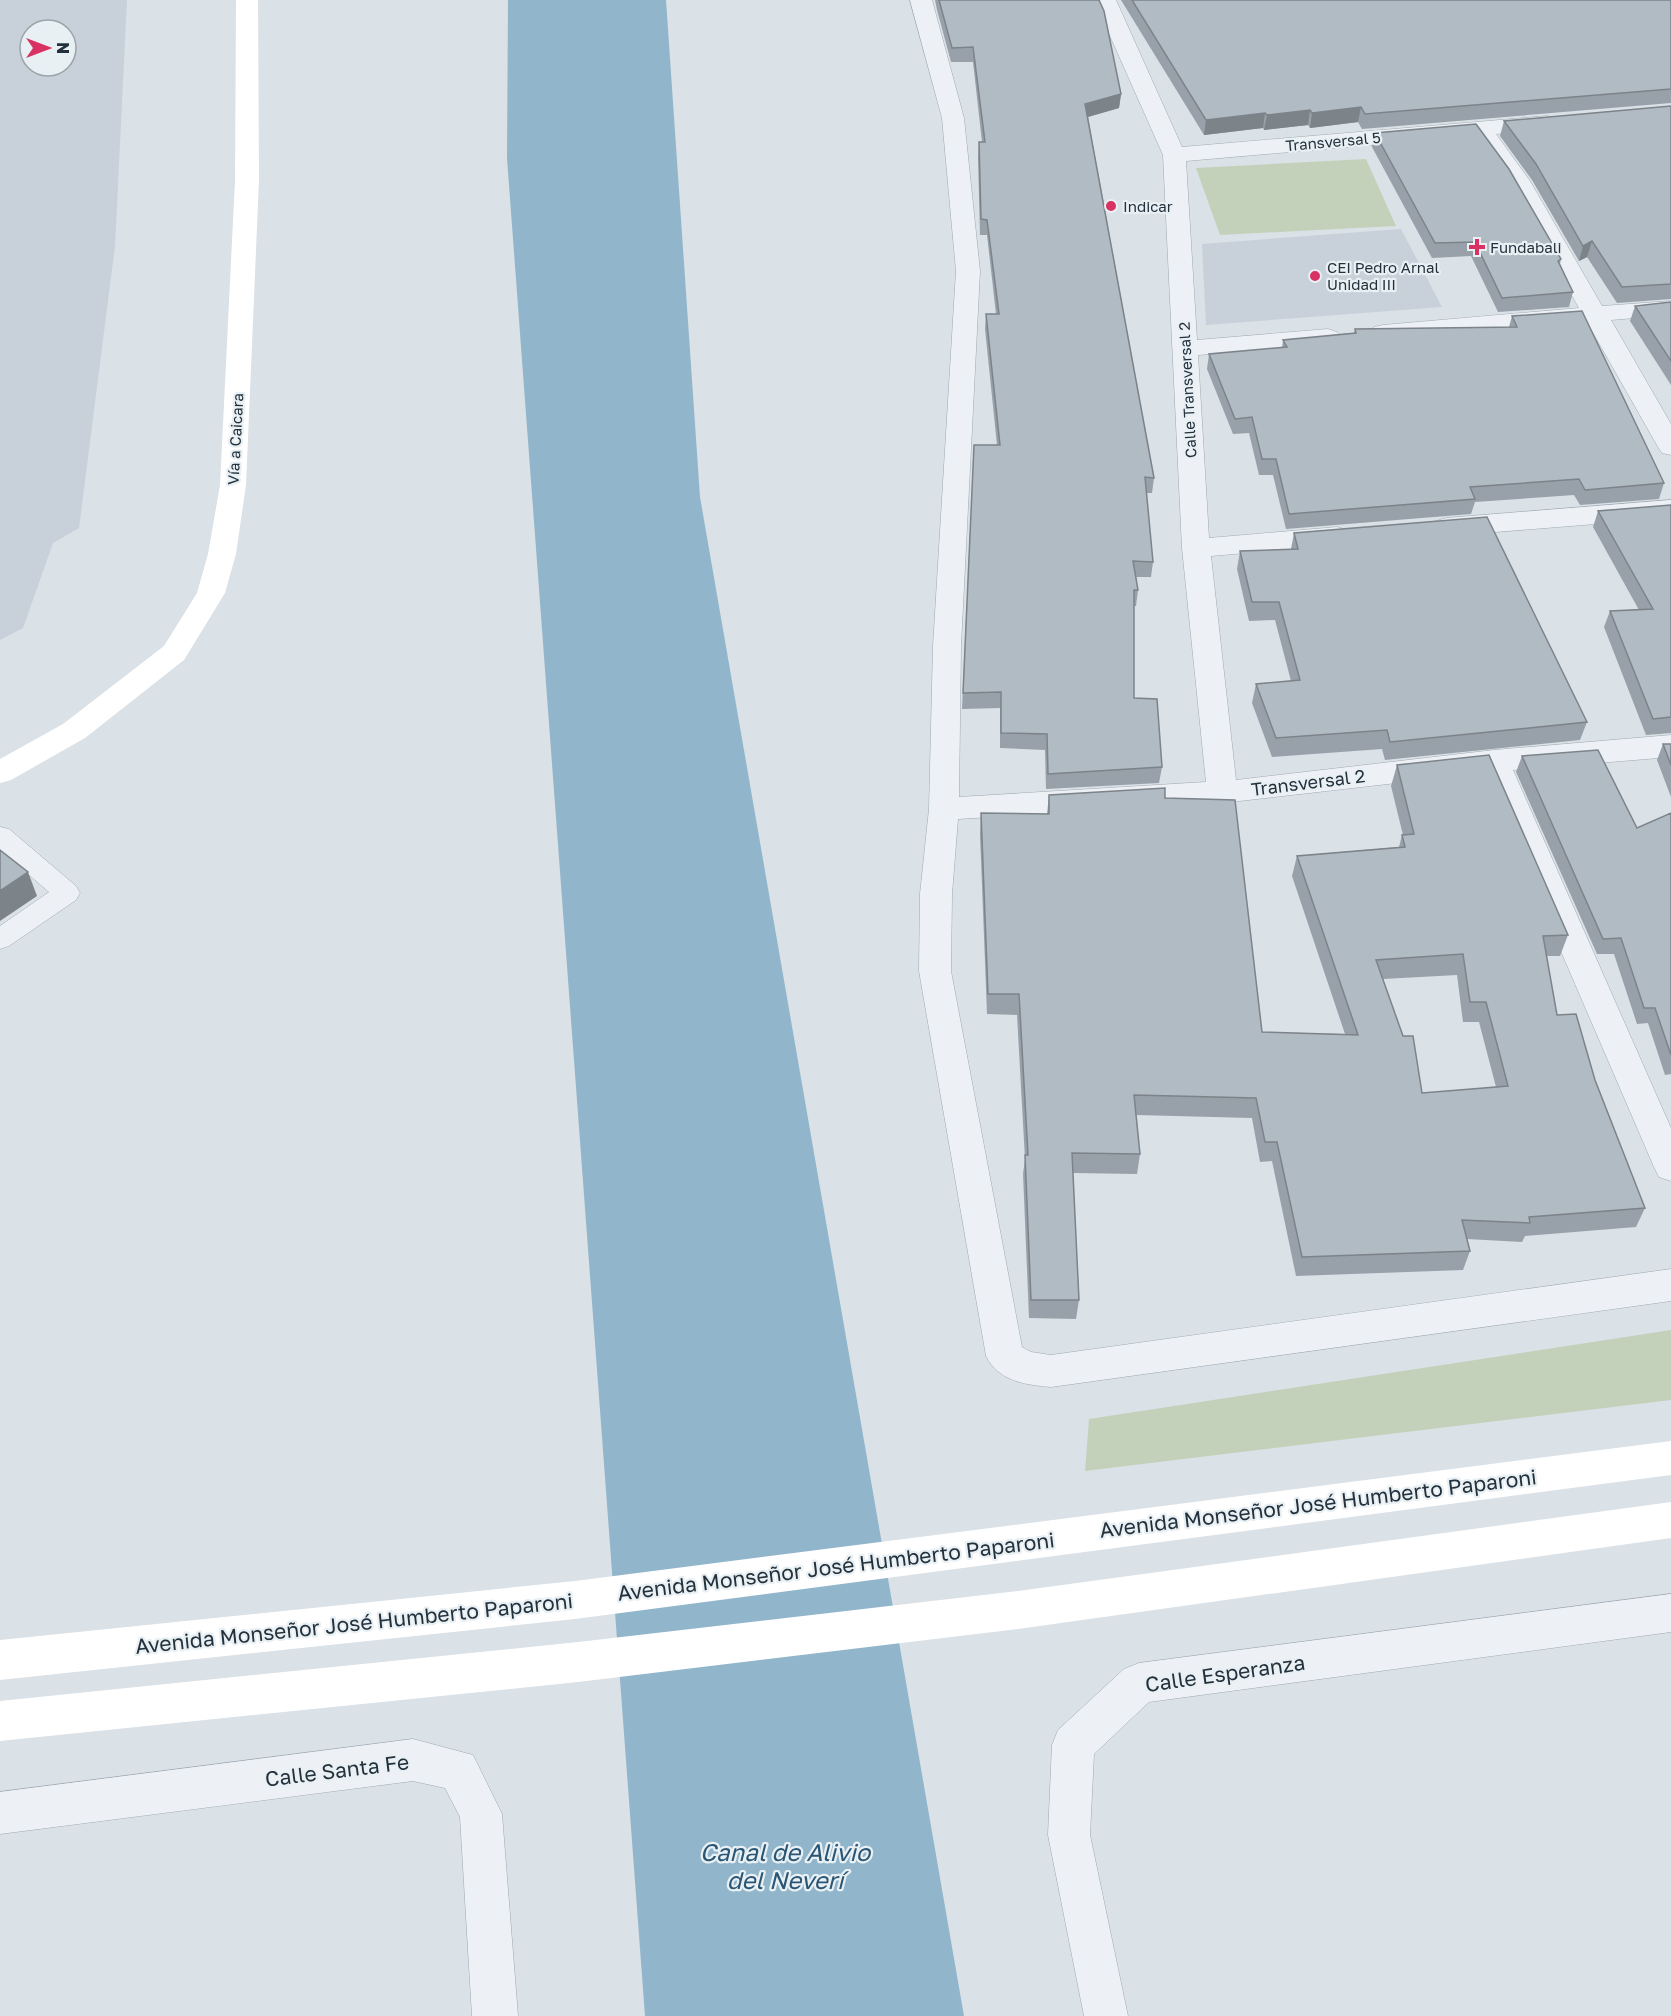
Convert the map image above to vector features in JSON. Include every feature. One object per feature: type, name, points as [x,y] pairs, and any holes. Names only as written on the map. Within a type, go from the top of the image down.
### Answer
[{"type":"street","name":"Vía a Caicara","points":[[0,772],[74,730],[174,653],[212,593],[222,554],[233,485],[247,180],[247,0]]},
{"type":"street","points":[[921,0],[953,118],[968,271],[947,646],[944,808],[936,894],[935,971],[1005,1356],[1024,1368],[1051,1371],[1671,1285]]},
{"type":"street","name":"Calle Transversal 2","points":[[1106,0],[1174,155],[1196,548],[1222,792]]},
{"type":"street","name":"Transversal 5","points":[[1174,155],[1564,121]]},
{"type":"street","points":[[1480,128],[1518,181],[1671,447]]},
{"type":"street","points":[[1185,349],[1671,308]]},
{"type":"street","points":[[1421,530],[1671,509]]},
{"type":"street","points":[[1196,548],[1362,534]]},
{"type":"street","name":"Transversal 2","points":[[944,808],[1222,792],[1494,761],[1671,746]]},
{"type":"street","points":[[1494,761],[1671,1167]]},
{"type":"street","name":"Avenida Monseñor José Humberto Paparoni","points":[[0,1660],[575,1600],[1671,1458]]},
{"type":"street","points":[[0,1721],[578,1662],[1018,1610],[1671,1520]]},
{"type":"street","name":"Calle Esperanza","points":[[1106,2016],[1069,1835],[1073,1745],[1139,1683],[1671,1613]]},
{"type":"street","name":"Calle Santa Fe","points":[[0,1813],[413,1760],[458,1770],[481,1814],[495,2016]]},
{"type":"lane","points":[[0,836],[67,893],[0,939]]},
{"type":"shaded area","points":[[0,0],[127,0],[115,246],[79,528],[53,543],[23,628],[0,640]]},
{"type":"shaded area","name":"CEI Pedro Arnal Unidad III","points":[[1401,229],[1442,307],[1206,325],[1202,244]]},
{"type":"green space","points":[[1366,159],[1396,226],[1220,235],[1196,168]]},
{"type":"green space","points":[[1671,1330],[1671,1400],[1085,1471],[1089,1419]]},
{"type":"water","name":"Canal de Alivio del Neverí","points":[[508,0],[666,0],[700,497],[964,2016],[645,2016],[507,158]]},
{"type":"building","points":[[939,0],[1099,0],[1104,11],[1121,94],[1085,104],[1154,478],[1145,477],[1153,562],[1133,561],[1138,590],[1134,590],[1134,698],[1157,699],[1162,767],[1048,774],[1047,734],[1001,733],[1001,692],[963,693],[974,445],[1000,445],[986,314],[999,314],[987,220],[981,219],[979,142],[985,142],[973,47],[952,48]]},
{"type":"building","points":[[1132,0],[1671,0],[1671,89],[1365,114],[1361,107],[1312,113],[1310,110],[1267,115],[1265,113],[1206,120]]},
{"type":"building","points":[[1671,106],[1671,284],[1622,287],[1592,241],[1583,246],[1536,164],[1504,121]]},
{"type":"building","points":[[1476,124],[1509,169],[1561,259],[1558,261],[1573,292],[1502,298],[1475,242],[1435,243],[1375,133]]},
{"type":"building","points":[[1671,302],[1671,361],[1635,306]]},
{"type":"building","points":[[1582,311],[1664,483],[1585,490],[1579,479],[1470,487],[1475,499],[1289,514],[1276,459],[1262,459],[1252,417],[1235,419],[1209,354],[1287,347],[1283,340],[1356,333],[1355,329],[1517,327],[1512,316]]},
{"type":"building","points":[[1671,505],[1671,717],[1653,719],[1610,611],[1653,609],[1598,511]]},
{"type":"building","points":[[1487,517],[1587,722],[1390,742],[1387,730],[1276,738],[1256,684],[1300,680],[1279,602],[1252,602],[1240,551],[1298,549],[1294,533]]},
{"type":"building","points":[[1663,744],[1671,744],[1671,765]]},
{"type":"building","points":[[1598,750],[1637,828],[1671,813],[1671,1055],[1655,1008],[1644,1008],[1621,938],[1603,939],[1522,756]]},
{"type":"building","points":[[1489,755],[1568,935],[1543,936],[1557,1015],[1576,1014],[1595,1080],[1645,1208],[1529,1217],[1530,1223],[1462,1220],[1470,1251],[1302,1257],[1277,1142],[1265,1142],[1256,1098],[1134,1095],[1140,1154],[1072,1153],[1079,1300],[1031,1300],[1025,1155],[1028,1155],[1019,994],[988,994],[981,813],[1049,814],[1049,795],[1165,788],[1165,798],[1235,800],[1262,1032],[1358,1035],[1297,856],[1405,847],[1402,835],[1414,834],[1397,765]],"holes":[[[1463,954],[1470,1002],[1486,1002],[1508,1086],[1422,1093],[1413,1036],[1403,1036],[1376,960]]]},
{"type":"building","points":[[0,850],[28,872],[0,891]]},
{"type":"place","name":"Indicar","points":[[1111,206]]},
{"type":"place","name":"Fundabali","points":[[1477,247]]},
{"type":"place","name":"CEI Pedro Arnal Unidad III","points":[[1315,276]]}]
